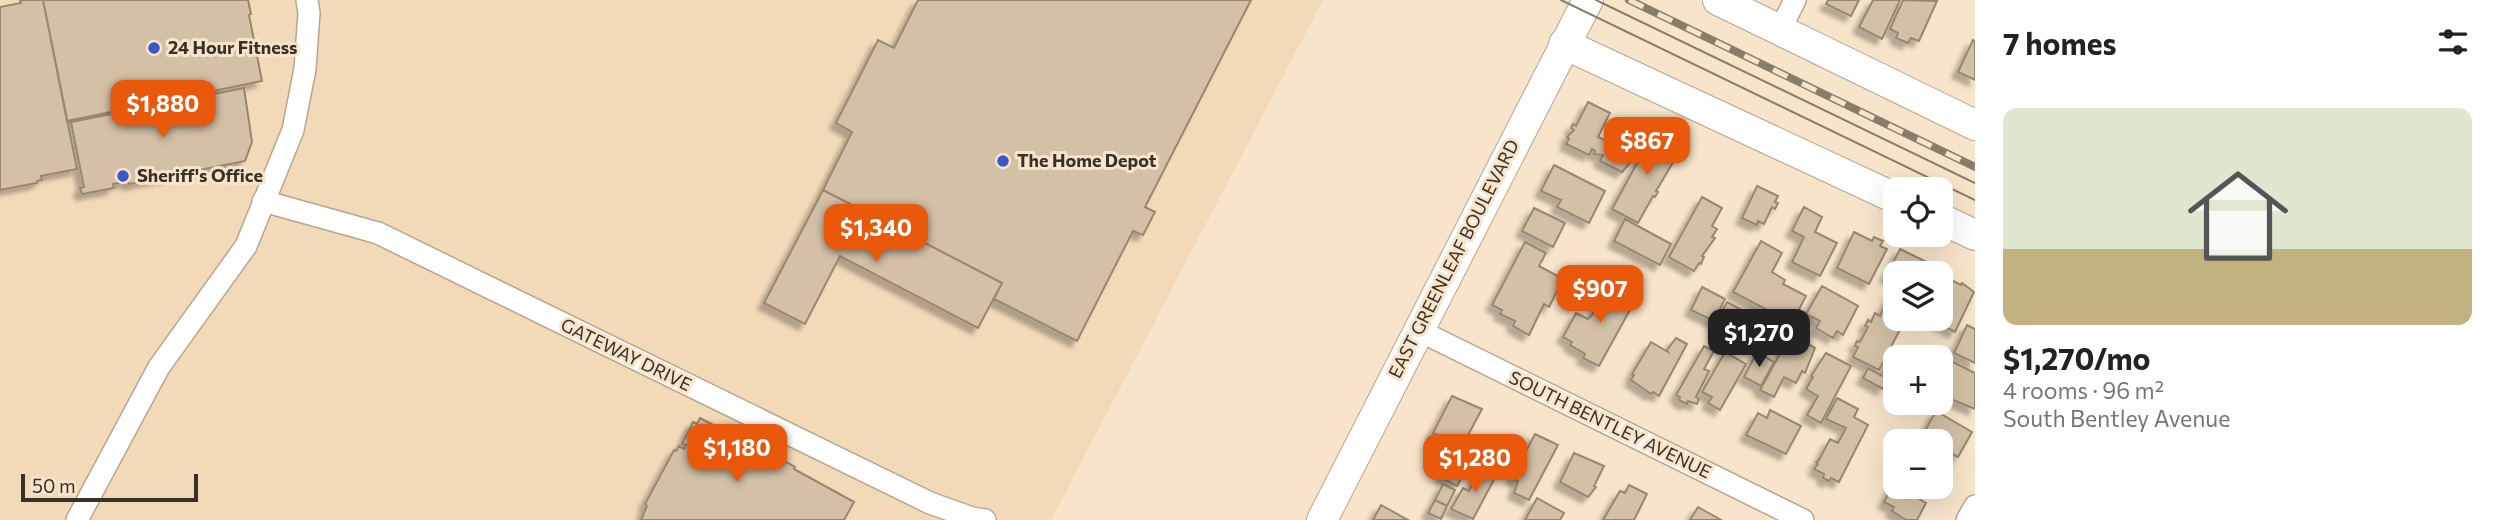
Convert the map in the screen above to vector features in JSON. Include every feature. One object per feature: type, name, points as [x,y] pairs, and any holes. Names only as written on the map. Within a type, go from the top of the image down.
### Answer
[{"type":"street","points":[[77,520],[159,367],[246,246],[293,130],[306,69],[309,13],[307,0]]},
{"type":"street","name":"EAST GREENLEAF BOULEVARD","points":[[1322,520],[1588,0]]},
{"type":"street","points":[[1718,0],[1975,125]]},
{"type":"street","points":[[1780,30],[1795,0]]},
{"type":"street","points":[[1564,44],[1883,192]]},
{"type":"street","name":"GATEWAY DRIVE","points":[[263,201],[377,233],[930,503],[985,520]]},
{"type":"street","points":[[1953,225],[1975,235]]},
{"type":"street","name":"SOUTH BENTLEY AVENUE","points":[[1418,330],[1803,520]]},
{"type":"street","points":[[1967,520],[1975,506]]},
{"type":"shaded area","points":[[0,0],[1323,0],[1051,520],[0,520]]},
{"type":"building","points":[[20,0],[43,0],[77,169],[41,176],[42,180],[37,183],[0,190],[0,7],[21,3]]},
{"type":"building","name":"24 Hour Fitness","points":[[43,0],[248,0],[262,81],[67,121]]},
{"type":"building","name":"The Home Depot","points":[[918,0],[1251,0],[1145,207],[1155,212],[1143,235],[1133,231],[1077,341],[994,299],[1002,283],[823,190],[852,132],[836,123],[878,40],[894,48]]},
{"type":"building","points":[[1828,0],[1859,0],[1851,16],[1826,4]]},
{"type":"building","points":[[1873,0],[1900,0],[1882,39],[1859,27]]},
{"type":"building","points":[[1903,0],[1937,1],[1919,41],[1911,38],[1908,43],[1896,38],[1898,33],[1890,29]]},
{"type":"building","points":[[1973,40],[1975,42],[1975,80],[1958,72]]},
{"type":"building","points":[[244,88],[252,142],[245,161],[129,184],[128,181],[113,184],[114,188],[82,194],[80,188],[84,187],[71,122]]},
{"type":"building","points":[[1588,102],[1610,113],[1598,137],[1609,142],[1621,118],[1644,130],[1632,159],[1629,158],[1627,162],[1630,163],[1622,172],[1600,161],[1603,155],[1594,154],[1592,149],[1589,155],[1566,144],[1569,139],[1567,137],[1574,130],[1571,128],[1573,124],[1576,126]]},
{"type":"building","points":[[1654,132],[1680,146],[1656,191],[1658,192],[1638,223],[1612,209]]},
{"type":"building","points":[[1554,165],[1605,191],[1589,223],[1557,207],[1561,200],[1541,191]]},
{"type":"building","points":[[1757,186],[1778,196],[1775,202],[1778,203],[1775,209],[1772,207],[1764,224],[1758,221],[1757,225],[1742,218]]},
{"type":"building","points":[[823,190],[1002,283],[978,328],[840,256],[805,324],[764,303]]},
{"type":"building","points":[[1702,197],[1722,208],[1712,226],[1717,229],[1712,237],[1715,238],[1702,256],[1704,257],[1701,264],[1699,263],[1694,271],[1669,257]]},
{"type":"building","points":[[1804,207],[1822,217],[1815,232],[1837,243],[1820,276],[1792,262],[1804,237],[1792,231]]},
{"type":"building","points":[[1534,208],[1565,223],[1553,247],[1522,231]]},
{"type":"building","points":[[1625,219],[1671,244],[1660,265],[1614,241]]},
{"type":"building","points":[[1854,232],[1872,241],[1874,237],[1883,241],[1880,246],[1887,249],[1869,284],[1837,268]]},
{"type":"building","points":[[1761,241],[1782,253],[1772,272],[1785,280],[1783,284],[1806,296],[1792,323],[1733,292]]},
{"type":"building","points":[[1525,242],[1546,253],[1539,266],[1563,279],[1549,307],[1544,304],[1529,335],[1513,326],[1515,321],[1500,314],[1502,310],[1492,305]]},
{"type":"building","points":[[1900,249],[1925,261],[1894,261]]},
{"type":"building","points":[[1580,266],[1601,278],[1590,298],[1569,286]]},
{"type":"building","points":[[1953,281],[1961,285],[1962,283],[1974,292],[1955,332]]},
{"type":"building","points":[[1609,285],[1636,299],[1599,366],[1583,358],[1585,354],[1563,337],[1576,313],[1588,319],[1592,315]]},
{"type":"building","points":[[1822,286],[1858,306],[1843,335],[1837,331],[1833,338],[1816,328],[1820,321],[1806,314]]},
{"type":"building","points":[[1702,287],[1725,299],[1714,321],[1691,310]]},
{"type":"building","points":[[1727,302],[1740,309],[1724,336],[1716,331],[1721,323],[1717,320]]},
{"type":"building","points":[[1883,310],[1883,331],[1899,331],[1892,345],[1883,345],[1883,362],[1879,370],[1853,357],[1858,347],[1855,346],[1857,341],[1860,342],[1868,327],[1865,326],[1868,320],[1871,322],[1875,313],[1880,316]]},
{"type":"building","points":[[1967,325],[1975,329],[1975,363],[1954,353]]},
{"type":"building","points":[[1791,334],[1815,348],[1805,373],[1802,371],[1796,383],[1784,377],[1774,397],[1760,390]]},
{"type":"building","points":[[1676,338],[1687,344],[1659,396],[1653,392],[1651,394],[1631,380],[1651,342],[1668,352]]},
{"type":"building","points":[[1704,346],[1714,351],[1704,369],[1709,371],[1696,397],[1699,399],[1697,404],[1688,401],[1687,404],[1676,395]]},
{"type":"building","points":[[1725,352],[1746,364],[1720,410],[1708,403],[1712,397],[1702,392]]},
{"type":"building","points":[[1757,352],[1774,362],[1761,386],[1744,377]]},
{"type":"building","points":[[1826,353],[1851,366],[1821,423],[1807,415],[1818,396],[1806,389]]},
{"type":"building","points":[[1953,362],[1975,373],[1975,409],[1953,400]]},
{"type":"building","points":[[1868,368],[1883,376],[1883,389],[1863,378]]},
{"type":"building","points":[[1452,396],[1482,409],[1461,448],[1456,445],[1452,451],[1438,444],[1442,437],[1433,433]]},
{"type":"building","points":[[1837,398],[1858,409],[1854,417],[1868,425],[1839,482],[1823,478],[1824,474],[1814,469],[1830,439],[1838,443],[1846,428],[1826,419]]},
{"type":"building","points":[[1770,410],[1801,426],[1786,454],[1746,435],[1758,413],[1767,418]]},
{"type":"building","points":[[1934,415],[1943,415],[1972,432],[1958,457],[1953,454],[1953,429],[1926,429]]},
{"type":"building","points":[[700,418],[760,450],[761,448],[854,502],[844,520],[641,520],[647,506],[645,504],[674,450],[679,446],[684,449],[686,445],[682,444],[693,422],[697,424]]},
{"type":"building","points":[[1535,434],[1558,445],[1529,500],[1514,493],[1518,481],[1512,478]]},
{"type":"building","points":[[1455,450],[1471,459],[1457,486],[1441,477]]},
{"type":"building","points":[[1574,453],[1604,466],[1594,486],[1596,487],[1588,497],[1560,482]]},
{"type":"building","points":[[1482,466],[1497,474],[1473,519],[1451,509],[1463,488],[1469,491]]},
{"type":"building","points":[[1443,484],[1455,490],[1447,506],[1435,500]]},
{"type":"building","points":[[1629,485],[1647,494],[1634,520],[1603,520],[1620,491],[1625,493]]},
{"type":"building","points":[[1537,498],[1564,513],[1560,520],[1525,520]]},
{"type":"building","points":[[1886,499],[1919,499],[1926,503],[1917,520],[1906,520],[1892,511],[1894,507],[1884,502]]},
{"type":"building","points":[[1435,500],[1447,506],[1441,519],[1428,513]]},
{"type":"building","points":[[1381,505],[1408,520],[1373,520]]},
{"type":"building","points":[[1698,507],[1721,520],[1690,520]]},
{"type":"tram line","points":[[1561,0],[1975,200]]},
{"type":"tram line","points":[[1596,0],[1975,183]]},
{"type":"railway","points":[[1629,0],[1975,167]]},
{"type":"place","name":"24 Hour Fitness","points":[[154,48]]},
{"type":"place","name":"The Home Depot","points":[[1003,161]]},
{"type":"place","name":"Sheriff's Office","points":[[123,176]]}]
